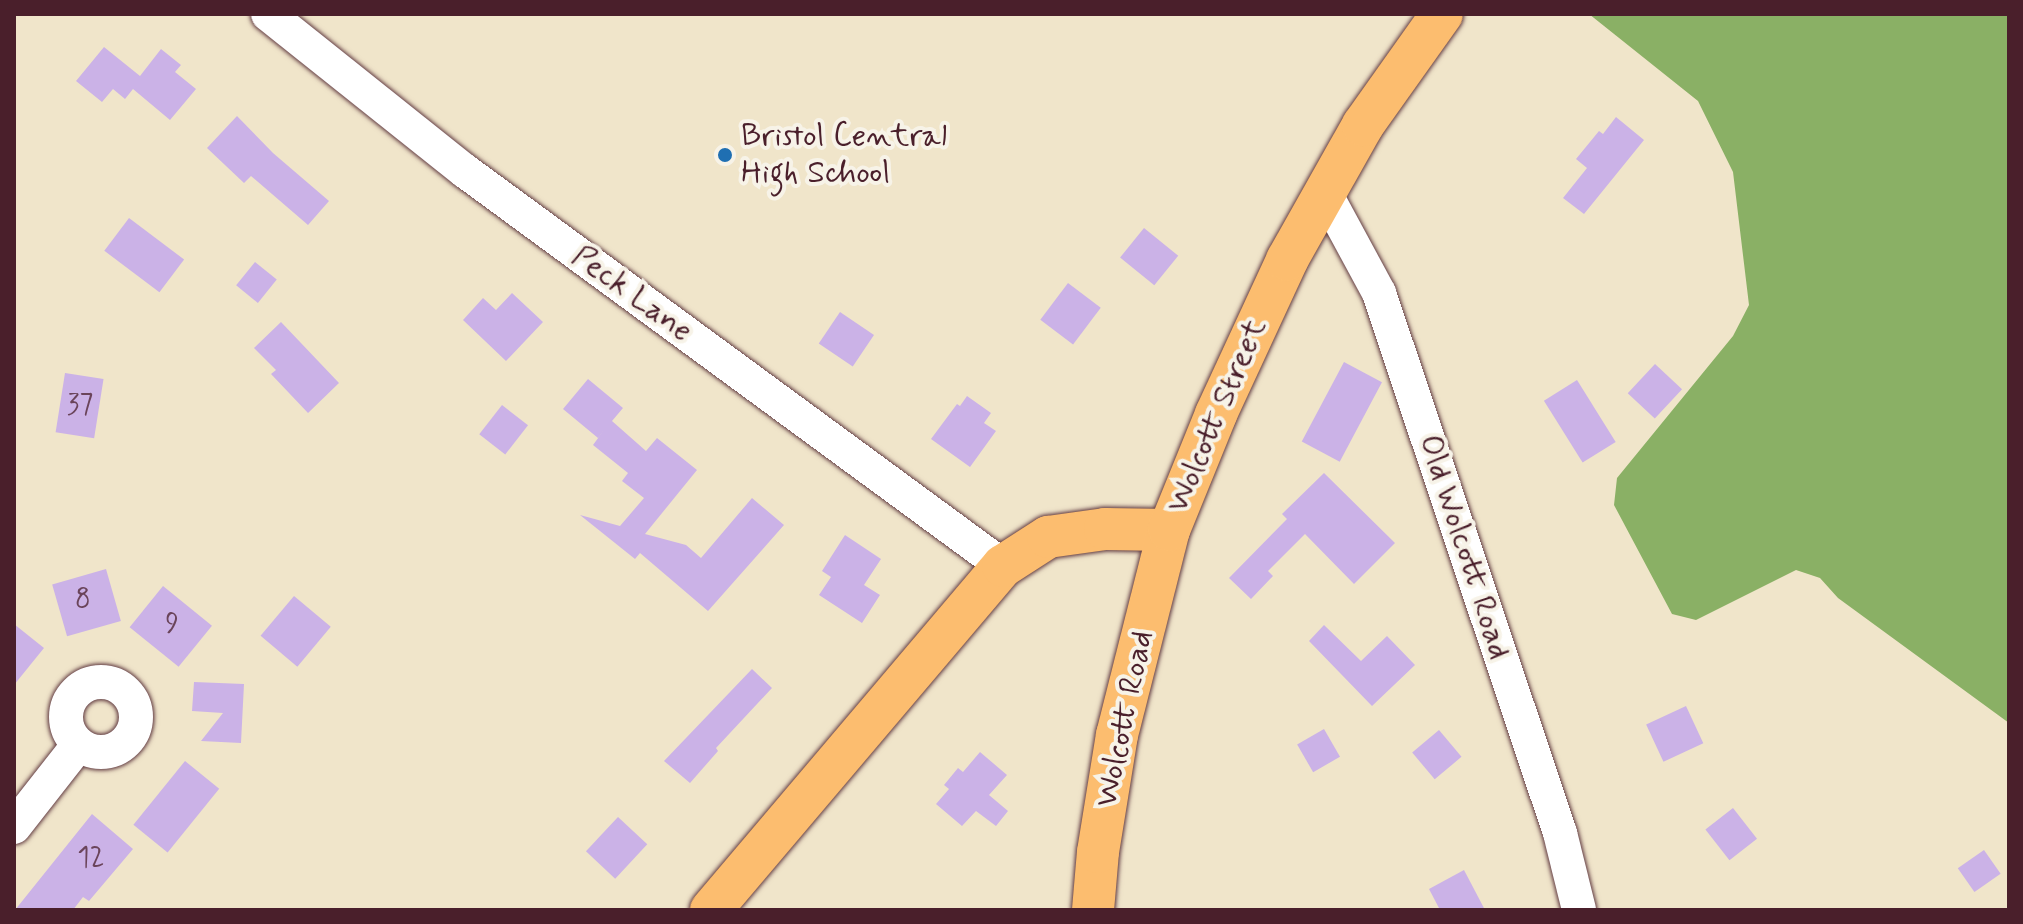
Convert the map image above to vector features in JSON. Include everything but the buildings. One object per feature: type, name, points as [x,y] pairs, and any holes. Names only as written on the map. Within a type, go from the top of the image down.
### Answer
[{"type":"main road","name":"Wolcott Street","points":[[711,910],[1003,566],[1048,537],[1105,529],[1169,530],[1263,308],[1363,125],[1442,14]]},
{"type":"main road","name":"Wolcott Road","points":[[1093,910],[1098,852],[1117,735],[1169,530]]},
{"type":"street","name":"Peck Lane","points":[[268,14],[465,171],[1003,566]]},
{"type":"street","name":"Old Wolcott Road","points":[[1325,193],[1379,293],[1560,833],[1579,910]]},
{"type":"street","points":[[14,827],[79,744]]},
{"type":"green space","points":[[1589,14],[2009,14],[2009,723],[1838,598],[1820,578],[1796,570],[1696,620],[1672,614],[1614,505],[1617,478],[1733,336],[1749,305],[1733,172],[1698,101]]},
{"type":"place","name":"Bristol Central High School","points":[[725,155]]}]
